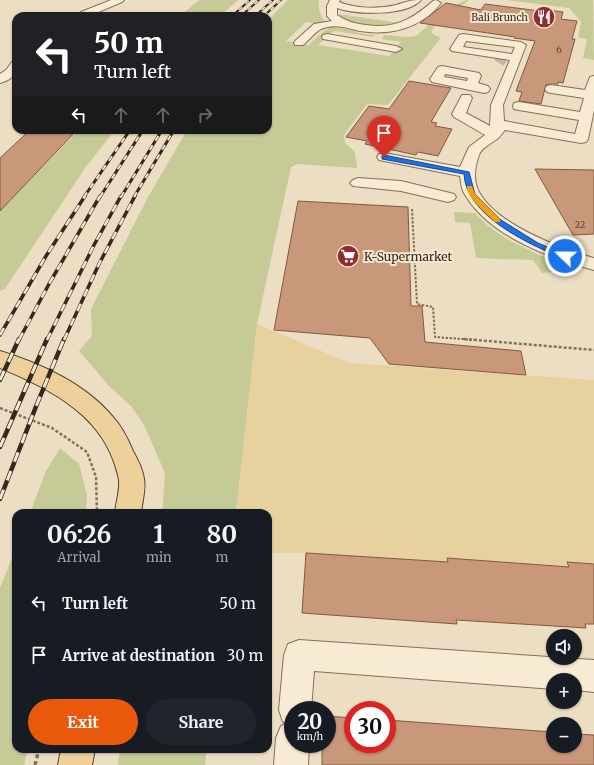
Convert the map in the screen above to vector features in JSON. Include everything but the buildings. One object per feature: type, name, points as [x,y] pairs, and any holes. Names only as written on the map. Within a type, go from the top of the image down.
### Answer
[{"type":"main road","points":[[0,359],[36,374],[71,393],[102,418],[120,444],[132,481],[128,509]]},
{"type":"main road","points":[[75,765],[77,753]]},
{"type":"street","points":[[90,12],[118,0]]},
{"type":"street","points":[[340,23],[332,16],[332,6],[335,2],[346,8],[384,10],[401,7],[416,0]]},
{"type":"street","points":[[85,12],[90,2]]},
{"type":"street","points":[[299,43],[318,26],[340,23],[382,30],[402,27],[421,17],[436,3]]},
{"type":"street","points":[[370,45],[382,30]]},
{"type":"street","points":[[327,37],[396,49]]},
{"type":"street","points":[[497,105],[507,83],[521,45],[463,37],[456,48],[516,58]]},
{"type":"street","points":[[451,58],[481,63],[484,89],[497,105]]},
{"type":"street","points":[[0,79],[12,70]]},
{"type":"street","points":[[494,135],[497,124],[497,70]]},
{"type":"street","points":[[594,80],[582,139],[501,125],[494,135],[474,150],[467,173],[467,181],[472,194],[498,221],[536,244],[565,256],[594,264]]},
{"type":"street","points":[[471,85],[484,89]]},
{"type":"street","points":[[551,88],[591,95]]},
{"type":"street","points":[[466,98],[459,114],[494,135]]},
{"type":"street","points":[[519,106],[586,117]]},
{"type":"street","points":[[384,157],[467,173]]},
{"type":"street","points":[[358,183],[401,186],[448,197]]},
{"type":"street","points":[[296,701],[299,655],[594,676]]},
{"type":"street","points":[[291,765],[292,753]]},
{"type":"path","points":[[412,205],[417,304],[433,307],[434,337],[594,350]]},
{"type":"path","points":[[0,408],[52,428],[87,452],[96,477],[97,509]]},
{"type":"path","points":[[35,765],[38,753]]},
{"type":"green space","points":[[199,0],[238,0],[224,12],[185,12]]},
{"type":"green space","points":[[288,0],[319,0],[320,13],[327,23],[322,24],[306,22],[286,41],[309,45],[321,33],[330,27],[335,26],[358,30],[358,33],[375,35],[373,37],[334,31],[318,45],[389,56],[401,42],[382,39],[384,35],[407,37],[416,36],[449,9],[463,1],[469,0],[434,27],[431,33],[441,38],[388,105],[367,104],[344,135],[345,143],[355,152],[357,168],[298,164],[291,167],[257,324],[236,509],[162,509],[165,473],[144,425],[131,406],[109,386],[79,351],[92,336],[91,309],[148,197],[185,134],[272,134],[272,16]]},
{"type":"green space","points":[[507,0],[593,0],[594,60],[583,58],[587,39],[578,38],[581,22],[569,8]]},
{"type":"green space","points":[[339,14],[399,23],[383,26],[361,25],[339,17]]},
{"type":"green space","points":[[75,134],[112,134],[85,168],[5,289],[0,291],[0,205],[5,205]]},
{"type":"green space","points":[[454,212],[475,213],[484,222],[503,236],[555,262],[556,265],[553,272],[542,273],[533,260],[476,258],[470,223],[455,222]]},
{"type":"green space","points":[[60,448],[79,464],[87,495],[86,509],[32,509],[46,471]]},
{"type":"green space","points":[[12,558],[12,753],[27,753],[24,765],[0,765],[0,588]]},
{"type":"green space","points":[[120,753],[206,753],[205,765],[118,765]]},
{"type":"sand","points":[[257,324],[350,363],[594,380],[594,564],[568,562],[569,567],[448,558],[448,562],[306,553],[272,553],[272,509],[236,509]]},
{"type":"tunnel","points":[[499,63],[502,58]]},
{"type":"railway","points":[[236,12],[250,0]]},
{"type":"railway","points":[[246,12],[259,0]]},
{"type":"railway","points":[[260,12],[273,0]]},
{"type":"railway","points":[[268,12],[281,0]]},
{"type":"railway","points":[[84,197],[127,134]]},
{"type":"railway","points":[[100,197],[140,134]]},
{"type":"railway","points":[[121,197],[160,134]]},
{"type":"railway","points":[[134,197],[172,134]]},
{"type":"railway","points":[[0,335],[46,256],[85,196]]},
{"type":"railway","points":[[19,340],[49,284],[100,196]]},
{"type":"railway","points":[[47,340],[94,245],[121,196]]},
{"type":"railway","points":[[64,340],[99,264],[135,196]]},
{"type":"railway","points":[[0,380],[19,339]]},
{"type":"railway","points":[[0,447],[47,339]]},
{"type":"railway","points":[[0,499],[64,339]]},
{"type":"slow traffic","points":[[470,187],[472,194],[497,220]]},
{"type":"place","name":"Bali Brunch","points":[[544,17]]},
{"type":"place","name":"K-Supermarket","points":[[348,256]]},
{"type":"route","points":[[384,157],[467,173],[467,181],[472,194],[498,221],[515,233],[536,244],[565,256]]}]
